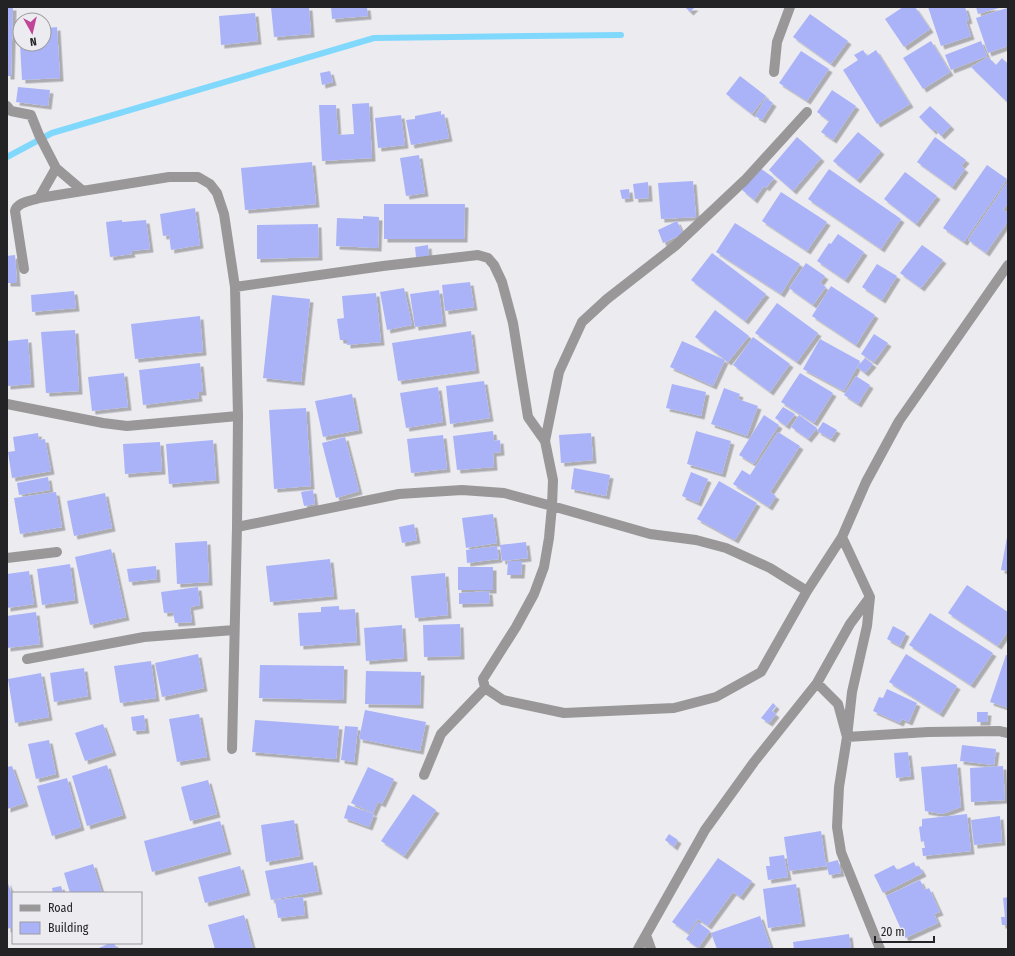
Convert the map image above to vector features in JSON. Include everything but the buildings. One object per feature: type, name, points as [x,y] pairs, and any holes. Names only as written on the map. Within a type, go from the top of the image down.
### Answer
[{"type":"street","points":[[774,72],[777,42],[790,7]]},
{"type":"street","points":[[7,106],[11,112],[31,115],[39,135],[56,168],[83,191]]},
{"type":"street","points":[[807,112],[745,180],[680,241],[607,298],[582,322],[559,372],[545,440],[553,480],[549,538],[544,567],[534,594],[516,627],[483,679],[485,688],[503,700],[564,713],[674,708],[716,697],[761,672],[808,591],[842,537],[866,482],[899,421],[1008,264]]},
{"type":"street","points":[[39,198],[56,168]]},
{"type":"street","points":[[24,269],[15,211],[15,208],[18,205],[39,198],[169,177],[198,177],[210,184],[217,193],[224,214],[235,287],[238,416],[232,749]]},
{"type":"street","points":[[235,287],[383,266],[478,255],[488,258],[494,265],[502,282],[513,323],[528,417],[545,440]]},
{"type":"street","points":[[7,404],[103,424],[126,426],[238,416]]},
{"type":"street","points":[[237,527],[399,494],[462,490],[504,492],[650,534],[696,540],[726,548],[770,568],[808,591]]},
{"type":"street","points":[[842,537],[870,596],[867,626],[852,692],[839,787],[837,827],[841,852],[880,949]]},
{"type":"street","points":[[7,558],[57,552]]},
{"type":"street","points":[[638,949],[705,830],[754,762],[817,683],[850,624],[870,596]]},
{"type":"street","points":[[28,659],[144,637],[234,630]]},
{"type":"street","points":[[817,683],[838,704],[847,737]]},
{"type":"street","points":[[424,775],[441,734],[485,688]]},
{"type":"street","points":[[847,737],[928,732],[999,731],[1008,733]]},
{"type":"street","points":[[646,935],[651,949]]},
{"type":"waterway","points":[[7,157],[52,133],[374,38],[621,35]]}]
